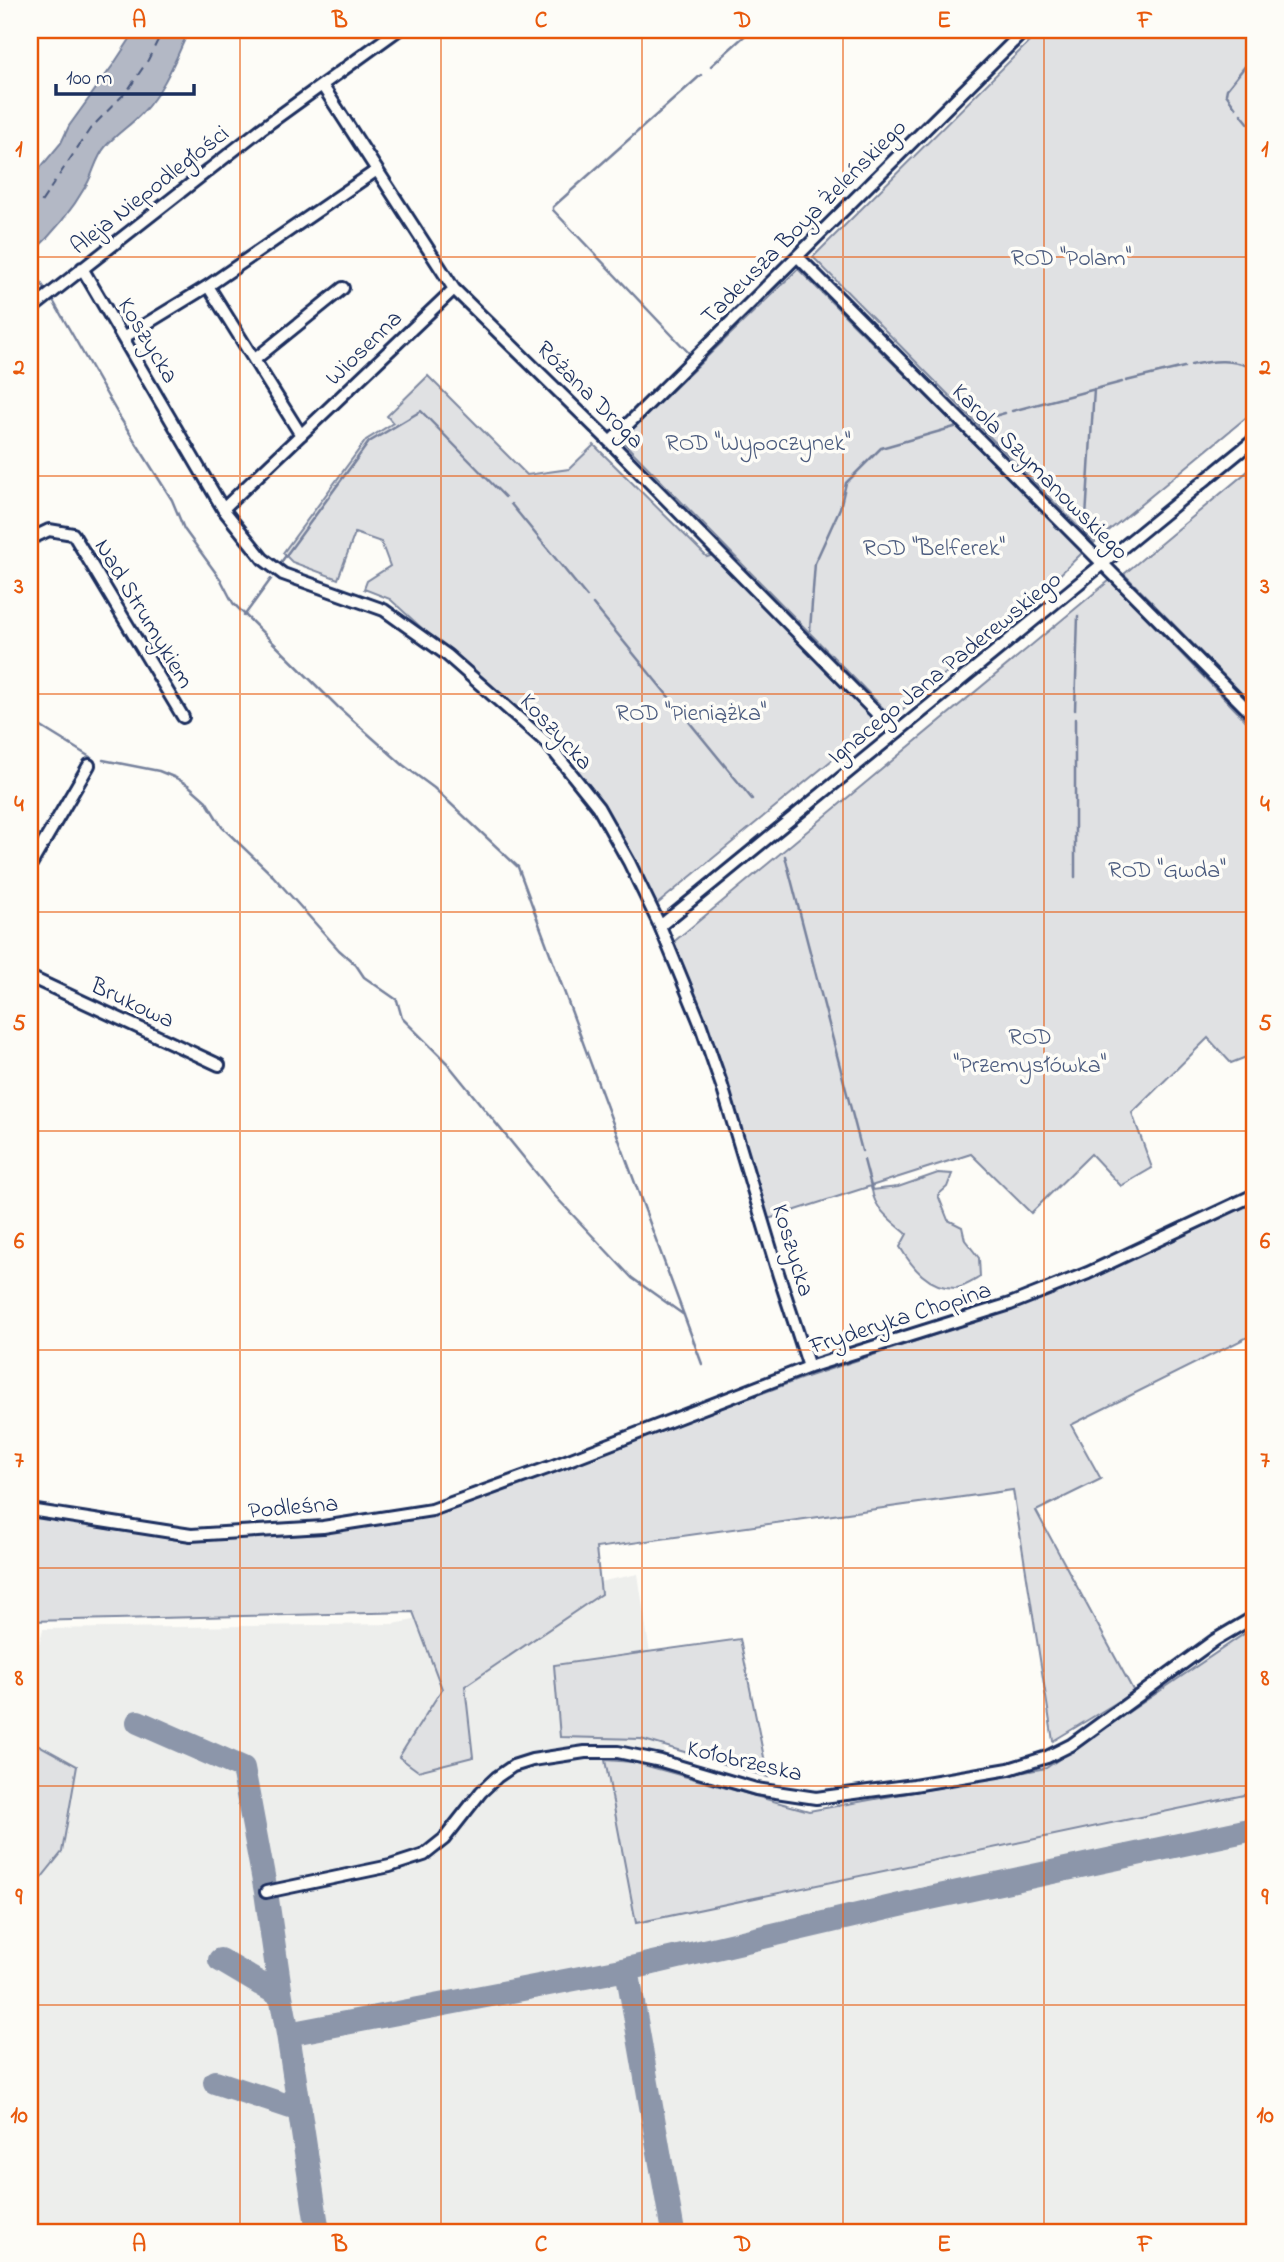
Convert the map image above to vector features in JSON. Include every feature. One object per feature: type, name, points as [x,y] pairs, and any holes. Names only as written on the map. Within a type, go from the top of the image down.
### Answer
[{"type":"street","name":"Aleja Niepodległości","points":[[30,310],[261,129],[398,30]]},
{"type":"street","name":"Tadeusza Boya Żeleńskiego","points":[[610,442],[1025,30]]},
{"type":"street","name":"Różana Droga","points":[[322,85],[454,289],[610,442],[896,733]]},
{"type":"street","points":[[123,338],[208,286],[377,170]]},
{"type":"street","name":"Karola Szymanowskiego","points":[[798,257],[1254,716]]},
{"type":"street","name":"Koszycka","points":[[82,268],[223,509],[254,549],[271,566],[287,575],[383,610],[447,655],[547,743],[598,807],[660,926],[700,1023],[809,1367]]},
{"type":"street","points":[[208,286],[301,435]]},
{"type":"street","points":[[254,360],[343,288]]},
{"type":"street","name":"Wiosenna","points":[[223,509],[454,289]]},
{"type":"street","name":"Ignacego Jana Paderewskiego","points":[[660,926],[1254,440]]},
{"type":"street","name":"Nad Strumykiem","points":[[30,539],[49,530],[73,534],[183,718]]},
{"type":"street","points":[[30,866],[89,765]]},
{"type":"street","name":"Brukowa","points":[[30,977],[219,1065]]},
{"type":"street","name":"Fryderyka Chopina","points":[[552,1466],[809,1367],[1010,1304],[1088,1273],[1254,1195]]},
{"type":"street","name":"Podleśna","points":[[30,1510],[191,1535],[323,1527],[432,1510],[552,1466]]},
{"type":"street","name":"Kołobrzeska","points":[[266,1892],[413,1860],[444,1839],[481,1792],[498,1777],[513,1766],[532,1760],[585,1752],[618,1752],[662,1761],[756,1789],[816,1798],[914,1786],[1009,1769],[1047,1757],[1071,1745],[1215,1640],[1254,1617]]},
{"type":"shaded area","points":[[136,30],[189,30],[169,74],[150,104],[103,150],[75,203],[54,231],[30,255],[30,180],[61,143],[69,126]]},
{"type":"shaded area","points":[[638,1574],[687,1899],[1254,1767],[1254,2232],[30,2232],[30,1680],[43,1629],[394,1624]]},
{"type":"green space","name":"ROD \"Polam\"","points":[[1041,30],[1254,30],[1254,411],[1094,543],[813,257]]},
{"type":"green space","points":[[798,269],[1083,552],[1040,594],[896,715],[888,713],[621,440]]},
{"type":"green space","name":"ROD \"Pieniążka\"","points":[[428,376],[527,475],[569,469],[594,445],[707,557],[713,555],[878,722],[655,906],[629,848],[604,808],[584,780],[537,726],[448,652],[390,599],[364,589],[367,581],[390,566],[381,542],[355,533],[338,579],[292,562],[283,553],[366,440],[393,423],[387,416]]},
{"type":"green space","points":[[1254,466],[1254,706],[1124,574]]},
{"type":"green space","points":[[1110,580],[1254,729],[1254,1054],[1231,1063],[1208,1038],[1132,1113],[1152,1168],[1121,1186],[1091,1154],[1031,1213],[971,1154],[768,1219],[699,1010],[671,944]]},
{"type":"green space","points":[[938,1173],[952,1174],[947,1187],[938,1195],[948,1220],[962,1227],[965,1240],[979,1258],[980,1277],[958,1288],[937,1284],[916,1269],[900,1247],[907,1234],[880,1209],[872,1190],[898,1187]]},
{"type":"green space","points":[[1254,1201],[1254,1334],[1071,1425],[1101,1479],[1036,1511],[1134,1692],[1053,1741],[1013,1490],[596,1548],[601,1594],[465,1686],[473,1757],[418,1771],[399,1757],[442,1689],[413,1612],[30,1621],[30,1513],[114,1530],[206,1538],[430,1516],[803,1378],[1001,1313]]},
{"type":"green space","points":[[1254,1629],[1254,1793],[636,1923],[605,1760],[633,1762],[809,1811],[1046,1768]]},
{"type":"green space","points":[[740,1639],[768,1777],[641,1739],[560,1737],[554,1665]]},
{"type":"green space","points":[[30,1740],[77,1766],[62,1852],[30,1892]]},
{"type":"waterway","points":[[711,66],[751,30]]},
{"type":"waterway","points":[[1236,108],[1226,94],[1227,89],[1254,55]]},
{"type":"waterway","points":[[689,353],[553,207],[701,75]]},
{"type":"waterway","points":[[1241,114],[1254,130]]},
{"type":"waterway","points":[[30,268],[48,293]]},
{"type":"waterway","points":[[52,299],[119,416],[172,500],[184,529],[221,580],[233,603],[338,707],[403,765],[434,788],[518,867],[702,1364]]},
{"type":"waterway","points":[[1191,365],[1223,361],[1254,368]]},
{"type":"waterway","points":[[1126,381],[1184,367]]},
{"type":"waterway","points":[[1012,411],[1122,382]]},
{"type":"waterway","points":[[1085,534],[1094,389]]},
{"type":"waterway","points":[[279,565],[369,442],[421,411],[505,497]]},
{"type":"waterway","points":[[976,421],[1005,413]]},
{"type":"waterway","points":[[810,630],[815,563],[840,508],[846,483],[881,448],[958,426]]},
{"type":"waterway","points":[[511,504],[587,597]]},
{"type":"waterway","points":[[244,616],[271,579]]},
{"type":"waterway","points":[[593,604],[752,799]]},
{"type":"waterway","points":[[1075,710],[1078,616]]},
{"type":"waterway","points":[[1075,719],[1075,877]]},
{"type":"waterway","points":[[30,720],[90,757]]},
{"type":"waterway","points":[[103,760],[159,771],[188,785],[206,801],[222,827],[273,876],[364,977],[397,1000],[402,1018],[447,1063],[555,1196],[632,1278],[684,1315]]},
{"type":"waterway","points":[[785,856],[862,1151]]},
{"type":"waterway","points":[[864,1160],[872,1190]]},
{"type":"ferry route","points":[[30,213],[40,204],[90,129],[128,90],[148,60],[163,30]]},
{"type":"taxiway","points":[[138,1722],[243,1768],[288,2034]]},
{"type":"taxiway","points":[[318,2232],[288,2034],[627,1969],[930,1898],[1254,1829]]},
{"type":"taxiway","points":[[220,1960],[281,1996]]},
{"type":"taxiway","points":[[627,1969],[673,2232]]},
{"type":"taxiway","points":[[215,2082],[300,2110]]},
{"type":"park label","name":"ROD \"Wypoczynek\"","points":[[758,442]]},
{"type":"park label","name":"ROD \"Belferek\"","points":[[934,547]]},
{"type":"park label","name":"ROD \"Gwda\"","points":[[1167,869]]},
{"type":"park label","name":"ROD \"Przemysłówka\"","points":[[1030,1050]]}]
